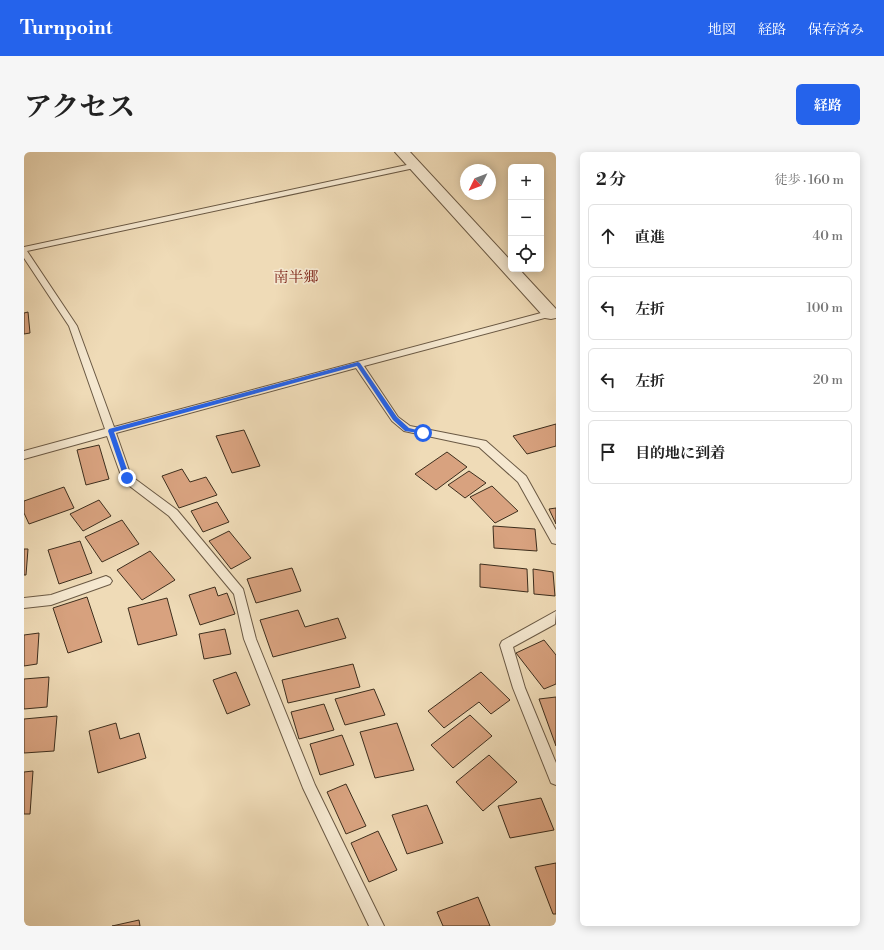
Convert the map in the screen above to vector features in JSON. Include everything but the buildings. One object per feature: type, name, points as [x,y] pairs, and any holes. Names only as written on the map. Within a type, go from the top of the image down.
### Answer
[{"type":"street","points":[[402,152],[554,315]]},
{"type":"lane","points":[[377,926],[310,788],[250,639],[239,592],[173,513],[127,478],[73,326],[24,250],[416,166]]},
{"type":"lane","points":[[24,455],[358,364],[554,315]]},
{"type":"lane","points":[[358,364],[395,419],[407,430],[482,444],[522,479],[556,540]]},
{"type":"lane","points":[[24,603],[51,600],[106,581]]},
{"type":"lane","points":[[556,616],[551,621],[506,645],[519,688],[556,778]]},
{"type":"district","name":"南半郷","points":[[296,277]]},
{"type":"route","points":[[127,478],[111,431],[358,364],[395,419],[407,430],[423,433]]}]
